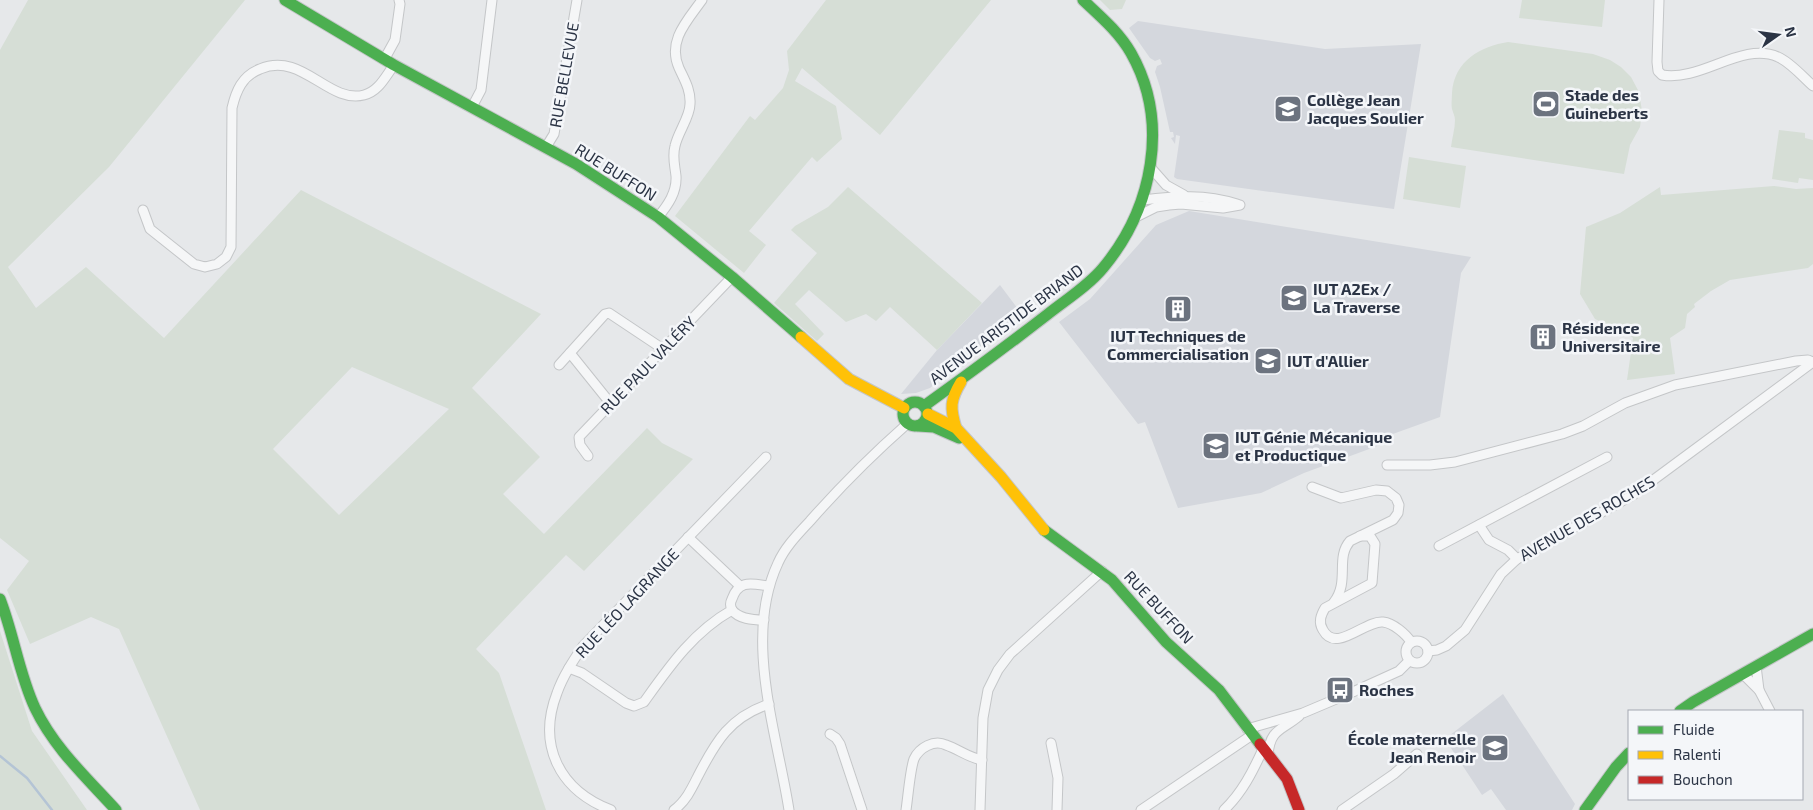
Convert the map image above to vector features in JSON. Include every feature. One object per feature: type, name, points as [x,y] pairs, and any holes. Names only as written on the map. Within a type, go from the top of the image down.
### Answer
[{"type":"main road","name":"RUE BUFFON","points":[[285,0],[389,63],[576,164],[658,217],[732,277],[849,379],[904,408]]},
{"type":"main road","name":"AVENUE ARISTIDE BRIAND","points":[[926,410],[963,379],[1084,286],[1103,268],[1136,217],[1143,200],[1151,168],[1154,131],[1154,118],[1150,98],[1140,70],[1131,53],[1120,38],[1083,0]]},
{"type":"main road","points":[[956,428],[950,410],[954,394],[963,379]]},
{"type":"main road","points":[[914,402],[926,410],[925,422],[913,425],[902,415],[904,408],[914,402]]},
{"type":"main road","name":"RUE BUFFON","points":[[926,410],[956,428],[1001,477],[1046,532],[1112,580],[1166,642],[1219,690],[1287,779],[1300,810]]},
{"type":"main road","name":"RUE BUFFON","points":[[913,425],[934,427],[952,434],[971,446]]},
{"type":"main road","points":[[0,599],[29,691],[41,721],[57,744],[116,810]]},
{"type":"main road","points":[[1681,710],[1813,634]]},
{"type":"main road","points":[[1584,810],[1628,754]]},
{"type":"street","points":[[143,210],[150,229],[194,264],[206,267],[217,264],[226,257],[231,248],[232,108],[238,87],[255,71],[268,65],[282,65],[294,67],[339,92],[363,95],[372,92],[380,85],[389,63],[395,40],[399,0]]},
{"type":"street","points":[[472,107],[481,90],[492,0]]},
{"type":"street","name":"RUE BELLEVUE","points":[[546,147],[554,134],[577,0]]},
{"type":"street","points":[[658,217],[671,200],[675,188],[674,148],[690,104],[689,91],[675,54],[675,42],[679,31],[702,0]]},
{"type":"street","points":[[1659,0],[1658,70],[1662,75],[1684,76],[1746,55],[1771,54],[1780,58],[1813,86]]},
{"type":"street","points":[[1151,168],[1166,185],[1185,195]]},
{"type":"street","points":[[1136,217],[1156,207],[1170,205],[1181,204],[1223,208],[1240,204],[1185,195],[1143,200]]},
{"type":"street","name":"RUE PAUL VALÉRY","points":[[588,456],[580,444],[579,437],[732,277]]},
{"type":"street","points":[[559,365],[608,313],[663,349]]},
{"type":"street","points":[[570,353],[611,404]]},
{"type":"street","points":[[1387,465],[1430,466],[1455,462],[1569,432],[1625,403],[1675,385],[1796,360],[1813,362]]},
{"type":"street","name":"AVENUE DES ROCHES","points":[[1428,651],[1446,646],[1465,630],[1501,574],[1510,564],[1633,495],[1813,362]]},
{"type":"street","points":[[789,810],[764,668],[764,620],[769,586],[778,562],[790,543],[824,506],[913,425]]},
{"type":"street","name":"RUE LÉO LAGRANGE","points":[[611,810],[581,793],[569,783],[559,770],[553,756],[550,740],[550,716],[557,692],[583,646],[766,457]]},
{"type":"street","points":[[1440,546],[1607,457]]},
{"type":"street","points":[[1312,487],[1341,498],[1376,490],[1391,493],[1398,501],[1398,514],[1393,520],[1350,541],[1346,546],[1341,594],[1334,602]]},
{"type":"street","points":[[1480,525],[1489,540],[1508,550],[1517,559]]},
{"type":"street","points":[[1381,526],[1375,544],[1372,584],[1325,608],[1321,615],[1320,623],[1322,630],[1328,636],[1335,639],[1342,638],[1374,623],[1391,624],[1411,642],[1422,642],[1428,651],[1423,661],[1416,663],[1409,661]]},
{"type":"street","points":[[1360,536],[1370,536],[1375,544]]},
{"type":"street","points":[[688,537],[740,586]]},
{"type":"street","points":[[980,810],[983,718],[988,690],[998,670],[1010,654],[1102,571]]},
{"type":"street","points":[[764,620],[754,620],[736,615],[730,605],[735,592],[740,586],[747,584],[769,586]]},
{"type":"street","points":[[569,668],[582,673],[626,702],[634,706],[640,705],[690,642],[721,616],[732,610]]},
{"type":"street","points":[[1409,661],[1405,651],[1411,642]]},
{"type":"street","points":[[1141,810],[1250,732],[1303,713],[1387,678],[1399,671],[1409,661]]},
{"type":"street","points":[[1756,666],[1759,690]]},
{"type":"street","points":[[1743,674],[1759,690],[1769,710]]},
{"type":"street","points":[[675,810],[682,804],[714,746],[729,727],[743,716],[769,704]]},
{"type":"street","points":[[1224,810],[1241,790],[1266,752],[1269,741],[1276,732],[1303,713]]},
{"type":"street","points":[[830,734],[840,744],[862,810]]},
{"type":"street","points":[[1051,743],[1058,778],[1057,810]]},
{"type":"street","points":[[906,810],[914,760],[920,751],[928,745],[945,744],[969,758],[982,760]]},
{"type":"street","points":[[1342,810],[1394,774],[1417,754]]},
{"type":"shaded area","points":[[28,0],[245,0],[109,167],[8,267],[36,308],[86,267],[164,338],[301,190],[541,314],[472,388],[540,457],[503,494],[544,534],[647,428],[662,443],[693,459],[584,571],[566,555],[476,649],[499,673],[546,810],[200,810],[119,629],[91,617],[30,644],[7,590],[29,561],[0,538],[0,50]],"holes":[[[352,367],[449,409],[339,515],[273,449]]]},
{"type":"shaded area","points":[[826,0],[991,0],[880,135],[802,68],[795,81],[836,106],[842,139],[817,162],[812,157],[749,231],[766,245],[744,273],[675,216],[750,116],[755,120],[783,88],[789,70],[787,51]]},
{"type":"shaded area","points":[[1100,0],[1126,0],[1122,9],[1110,10]]},
{"type":"shaded area","points":[[1522,0],[1605,0],[1602,27],[1519,18]]},
{"type":"shaded area","name":"Collège Jean Jacques Soulier","points":[[1138,21],[1325,49],[1421,44],[1394,209],[1177,179],[1174,177],[1180,136],[1176,135],[1175,144],[1171,138],[1174,137],[1173,132],[1170,132],[1155,72],[1157,66],[1162,64],[1160,59],[1155,61],[1150,58],[1129,28]]},
{"type":"shaded area","points":[[1508,42],[1593,54],[1610,60],[1631,77],[1639,92],[1642,111],[1640,127],[1630,145],[1624,174],[1451,147],[1455,127],[1452,93],[1458,72],[1463,64],[1479,51]]},
{"type":"shaded area","points":[[1779,130],[1805,133],[1805,138],[1813,140],[1813,180],[1799,178],[1798,183],[1772,179]]},
{"type":"shaded area","points":[[1409,157],[1466,166],[1460,208],[1403,199]]},
{"type":"shaded area","points":[[1774,186],[1796,189],[1813,188],[1813,264],[1808,268],[1730,280],[1711,291],[1694,304],[1695,307],[1687,314],[1685,328],[1670,338],[1675,374],[1627,380],[1633,338],[1595,319],[1580,294],[1586,227],[1620,213],[1660,187],[1661,195]]},
{"type":"shaded area","points":[[848,187],[982,303],[937,350],[890,307],[876,321],[866,314],[846,322],[809,290],[795,304],[824,334],[817,341],[774,303],[817,253],[791,230],[828,207]]},
{"type":"shaded area","name":"IUT d'Allier","points":[[1189,211],[1471,257],[1461,273],[1440,417],[1390,435],[1391,441],[1304,473],[1261,493],[1178,508],[1145,422],[1138,424],[1059,322],[1090,299],[1156,225]]},
{"type":"shaded area","points":[[1000,285],[1021,313],[930,388],[916,393],[901,394],[937,350]]},
{"type":"shaded area","points":[[0,631],[32,731],[87,810],[0,810]]},
{"type":"shaded area","name":"École maternelle Jean Renoir","points":[[1503,694],[1575,804],[1572,810],[1506,810],[1491,789],[1482,795],[1445,739]]},
{"type":"waterway","points":[[0,756],[27,778],[52,810]]},
{"type":"traffic: fast","points":[[285,0],[394,65],[576,164],[658,217],[732,277],[801,337]]},
{"type":"traffic: fast","points":[[924,406],[1091,281],[1120,244],[1134,219],[1144,192],[1150,164],[1152,136],[1150,107],[1143,80],[1126,45],[1115,31],[1083,0]]},
{"type":"traffic: fast","points":[[910,402],[920,402],[927,409],[927,414],[927,419],[920,426],[910,426],[903,419],[903,409],[910,402]]},
{"type":"traffic: fast","points":[[918,426],[934,427],[959,438]]},
{"type":"traffic: fast","points":[[1044,530],[1112,580],[1166,642],[1219,690],[1260,744]]},
{"type":"traffic: fast","points":[[0,599],[29,695],[43,723],[61,749],[116,810]]},
{"type":"traffic: fast","points":[[1681,710],[1813,634]]},
{"type":"traffic: fast","points":[[1585,810],[1616,767],[1628,754]]},
{"type":"traffic: slow","points":[[801,337],[849,379],[904,408]]},
{"type":"traffic: slow","points":[[956,428],[952,404],[961,382]]},
{"type":"traffic: slow","points":[[928,414],[956,428],[1001,477],[1044,530]]},
{"type":"traffic: jam","points":[[1260,744],[1287,779],[1299,810]]},
{"type":"place","name":"Stade des Guineberts","points":[[1546,104]]},
{"type":"place","name":"Collège Jean Jacques Soulier","points":[[1288,109]]},
{"type":"place","name":"IUT A2Ex / La Traverse","points":[[1294,298]]},
{"type":"place","name":"IUT Techniques de Commercialisation","points":[[1178,309]]},
{"type":"place","name":"Résidence Universitaire","points":[[1543,337]]},
{"type":"place","name":"IUT d'Allier","points":[[1268,361]]},
{"type":"place","name":"IUT Génie Mécanique et Productique","points":[[1216,446]]},
{"type":"place","name":"Roches","points":[[1340,690]]},
{"type":"place","name":"École maternelle Jean Renoir","points":[[1495,748]]}]
